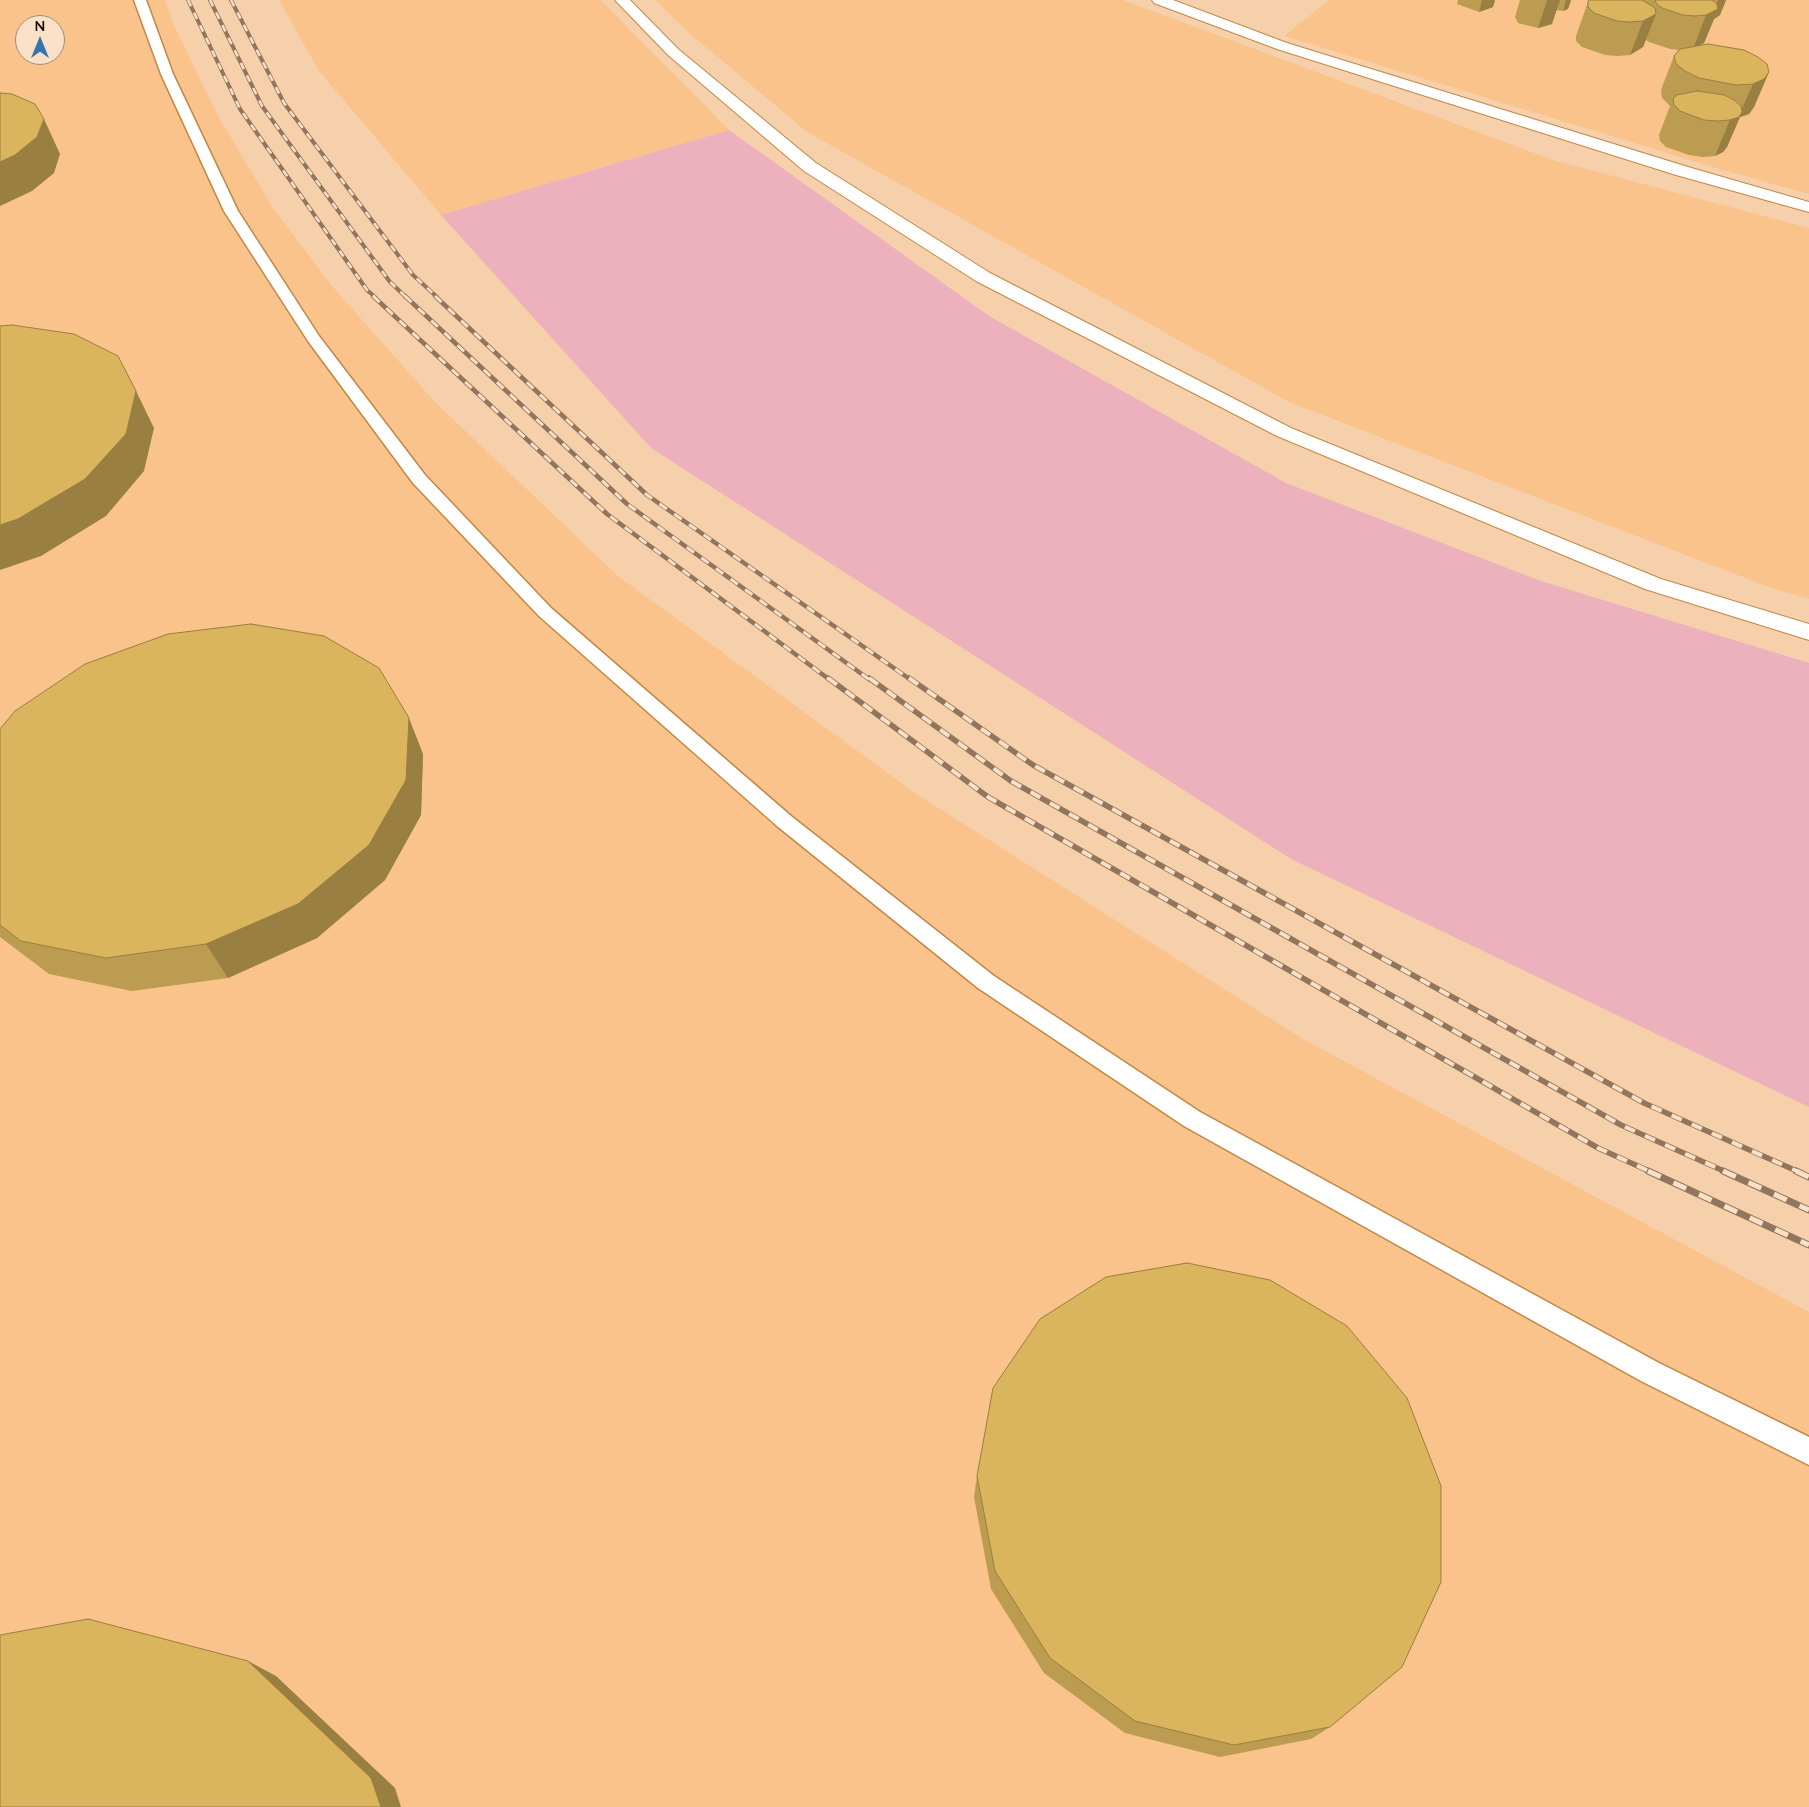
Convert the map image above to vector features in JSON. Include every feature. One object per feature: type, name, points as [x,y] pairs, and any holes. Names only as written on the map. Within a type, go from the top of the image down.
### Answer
[{"type":"street","points":[[622,0],[672,52],[810,167],[983,277],[1284,432],[1653,584],[1809,632]]},
{"type":"street","points":[[1159,0],[1282,46],[1682,171],[1809,207]]},
{"type":"lane","points":[[140,0],[167,74],[231,211],[313,338],[419,479],[544,612],[777,815],[986,982],[1192,1119],[1650,1372],[1809,1451]]},
{"type":"shaded area","points":[[0,0],[165,0],[173,23],[218,116],[273,208],[332,286],[435,402],[618,576],[915,793],[1303,1039],[1809,1312],[1809,1807],[0,1807]]},
{"type":"shaded area","points":[[279,0],[601,0],[729,130],[441,215],[319,71]]},
{"type":"shaded area","points":[[655,0],[1123,0],[1553,160],[1809,228],[1809,599],[1774,589],[1289,402],[807,132],[688,32]]},
{"type":"shaded area","points":[[1329,0],[1809,0],[1809,194],[1726,171],[1284,36]]},
{"type":"shaded area","points":[[729,130],[989,316],[1286,483],[1541,581],[1809,663],[1809,1107],[1291,859],[651,448],[441,215]]},
{"type":"building","points":[[1589,0],[1642,0],[1655,8],[1656,14],[1643,21],[1617,21],[1594,13],[1588,7]]},
{"type":"building","points":[[1655,0],[1712,0],[1717,4],[1718,9],[1706,15],[1683,15],[1662,8]]},
{"type":"building","points":[[1708,44],[1744,50],[1767,64],[1769,72],[1764,79],[1753,84],[1736,85],[1699,78],[1676,64],[1674,56],[1680,49]]},
{"type":"building","points":[[1697,91],[1724,95],[1741,106],[1742,112],[1739,117],[1730,120],[1704,120],[1680,111],[1674,105],[1673,99],[1677,95]]},
{"type":"building","points":[[0,93],[12,94],[35,104],[44,119],[37,137],[15,155],[0,162]]},
{"type":"building","points":[[12,325],[74,334],[118,356],[136,391],[126,434],[85,479],[18,519],[0,525],[0,326]]},
{"type":"building","points":[[251,624],[324,636],[379,668],[409,718],[406,780],[369,845],[298,904],[206,944],[106,958],[21,941],[0,925],[0,729],[15,711],[85,664],[168,634]]},
{"type":"building","points":[[1187,1263],[1270,1280],[1347,1326],[1407,1398],[1441,1486],[1441,1582],[1402,1667],[1330,1727],[1234,1745],[1135,1721],[1050,1658],[995,1571],[977,1476],[993,1388],[1040,1319],[1106,1277]]},
{"type":"building","points":[[88,1619],[248,1661],[371,1778],[381,1807],[0,1807],[0,1635]]},
{"type":"railway","points":[[188,0],[240,109],[367,290],[375,297]]},
{"type":"railway","points":[[210,0],[262,106],[390,282],[406,297]]},
{"type":"railway","points":[[231,0],[284,103],[413,275],[437,297]]},
{"type":"railway","points":[[373,296],[607,514],[830,680]]},
{"type":"railway","points":[[405,296],[627,504],[870,680]]},
{"type":"railway","points":[[435,296],[647,495],[911,680]]},
{"type":"railway","points":[[828,678],[988,797],[1598,1148],[1651,1172]]},
{"type":"railway","points":[[869,678],[1011,781],[1621,1125],[1726,1172]]},
{"type":"railway","points":[[909,678],[1033,765],[1644,1103],[1799,1172]]},
{"type":"railway","points":[[1648,1171],[1809,1245]]},
{"type":"railway","points":[[1723,1171],[1809,1210]]},
{"type":"railway","points":[[1796,1171],[1809,1177]]}]
